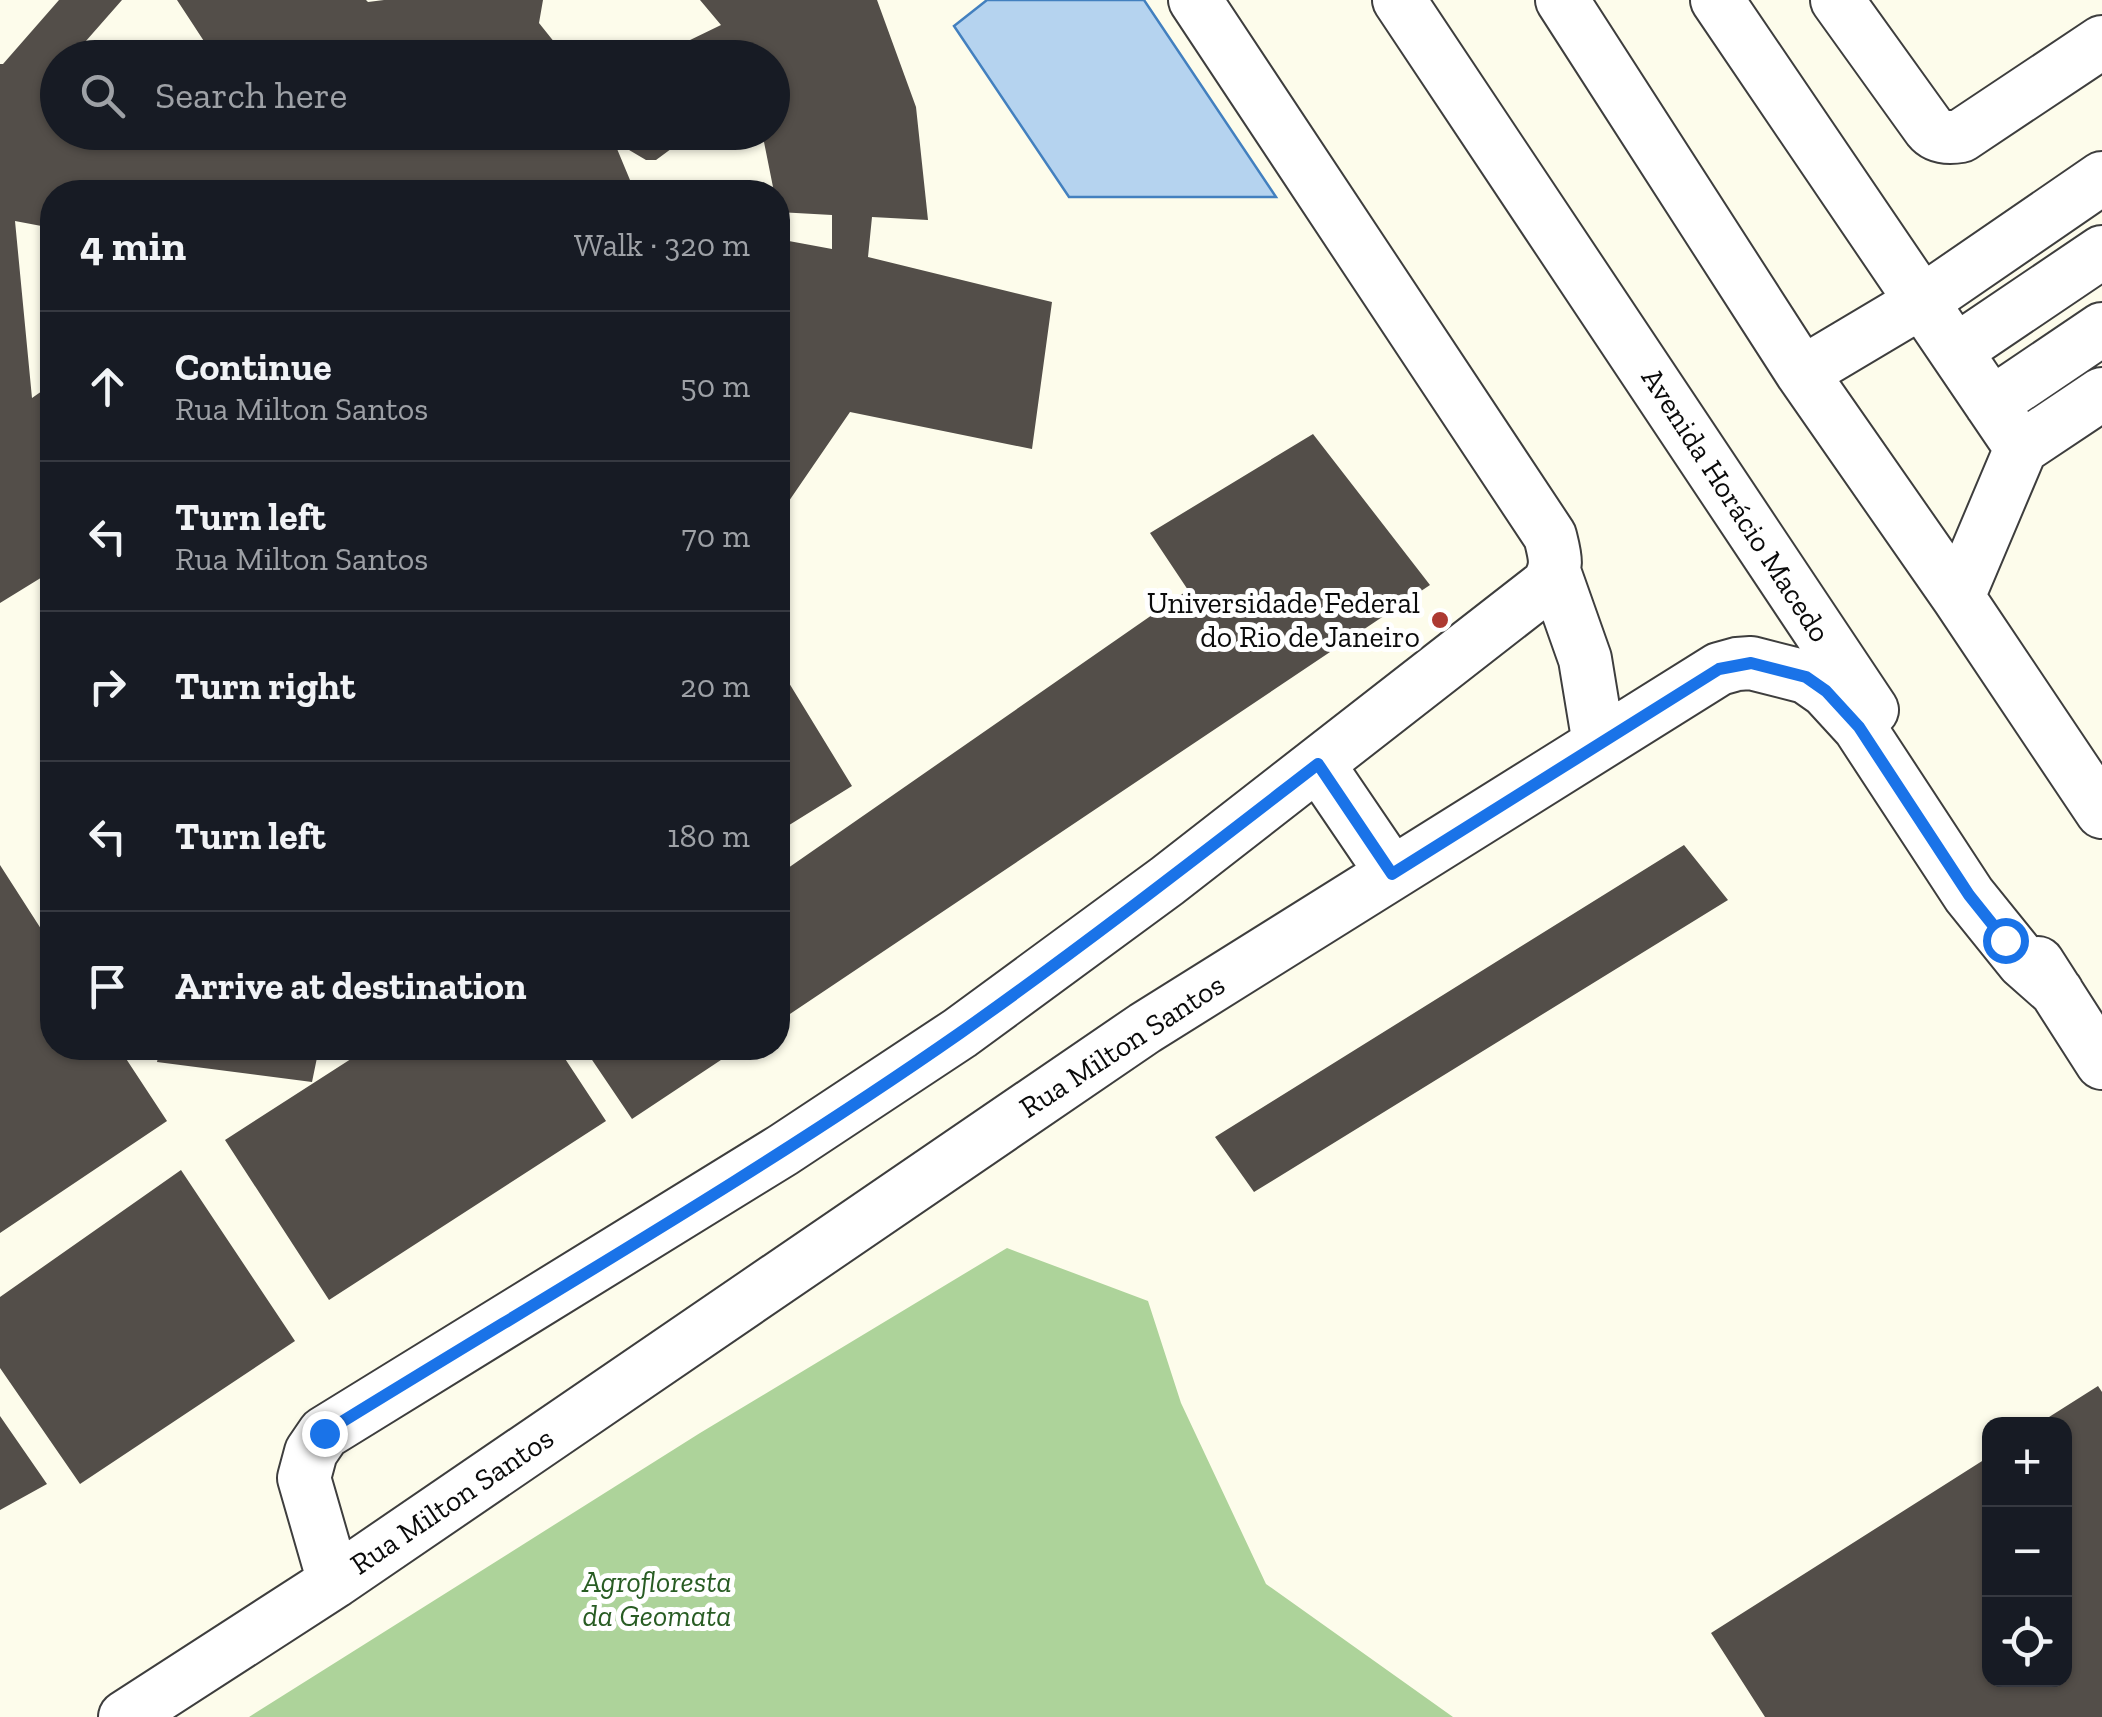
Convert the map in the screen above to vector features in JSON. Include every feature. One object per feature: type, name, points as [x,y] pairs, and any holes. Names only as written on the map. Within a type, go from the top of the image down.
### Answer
[{"type":"street","points":[[1195,0],[1550,536],[1555,574],[1586,659],[1599,744]]},
{"type":"street","name":"Avenida Horácio Macedo","points":[[1399,0],[2102,1063]]},
{"type":"street","points":[[1562,0],[1802,373],[2102,812]]},
{"type":"street","points":[[1717,0],[2021,448]]},
{"type":"street","points":[[1837,0],[1933,134],[1961,136],[2102,42]]},
{"type":"street","points":[[1802,373],[1922,301],[2102,178]]},
{"type":"street","points":[[1957,350],[2102,252]]},
{"type":"street","points":[[1991,404],[2102,329]]},
{"type":"street","points":[[1958,597],[2021,448],[2102,394]]},
{"type":"street","points":[[334,1582],[304,1478],[311,1452],[324,1433],[766,1160],[960,1033],[1167,881],[1547,585],[1555,574]]},
{"type":"street","name":"Rua Milton Santos","points":[[125,1717],[334,1582],[1146,1028],[1719,669],[1751,663],[1806,677],[1826,691],[1859,727],[1969,895],[2023,962],[2058,992]]},
{"type":"street","points":[[1318,764],[1392,874]]},
{"type":"green space","name":"Agrofloresta da Geomata","points":[[1007,1248],[1148,1301],[1181,1403],[1266,1584],[1453,1717],[249,1717],[700,1433]]},
{"type":"water","points":[[987,0],[1144,0],[1276,197],[1069,197],[954,26]]},
{"type":"building","points":[[59,0],[122,0],[87,40],[40,40],[40,150],[618,150],[630,180],[40,180],[40,226],[15,221],[32,398],[40,392],[40,578],[0,603],[3,64]]},
{"type":"building","points":[[177,0],[543,0],[539,23],[553,40],[203,40]]},
{"type":"building","points":[[700,0],[877,0],[916,107],[928,220],[872,217],[868,257],[1052,302],[1032,449],[850,412],[790,500],[790,241],[832,249],[832,215],[790,213],[790,180],[772,180],[766,150],[790,150],[790,40],[690,40],[721,25]]},
{"type":"building","points":[[629,150],[670,150],[656,160],[646,160]]},
{"type":"building","points":[[1313,434],[1430,585],[790,1014],[790,867],[1188,590],[1150,533]]},
{"type":"building","points":[[790,685],[852,786],[790,825]]},
{"type":"building","points":[[1684,845],[1728,900],[1254,1192],[1215,1137]]},
{"type":"building","points":[[0,865],[40,927],[40,1060],[127,1060],[167,1121],[0,1233]]},
{"type":"building","points":[[157,1060],[317,1060],[312,1082]]},
{"type":"building","points":[[349,1060],[566,1060],[606,1121],[329,1300],[225,1140]]},
{"type":"building","points":[[592,1060],[721,1060],[632,1119]]},
{"type":"building","points":[[181,1170],[295,1341],[80,1484],[0,1368],[0,1297]]},
{"type":"building","points":[[2098,1386],[2102,1392],[2102,1717],[1765,1717],[1711,1633],[1982,1461],[1982,1687],[2072,1687],[2072,1417],[2049,1417]]},
{"type":"building","points":[[0,1416],[47,1484],[0,1510]]},
{"type":"place","name":"Universidade Federal do Rio de Janeiro","points":[[1440,620]]},
{"type":"route","points":[[324,1433],[783,1150],[960,1033],[1318,764],[1392,874],[1719,669],[1751,663],[1806,677],[1826,691],[1859,727],[1969,895],[2005,940]]}]
